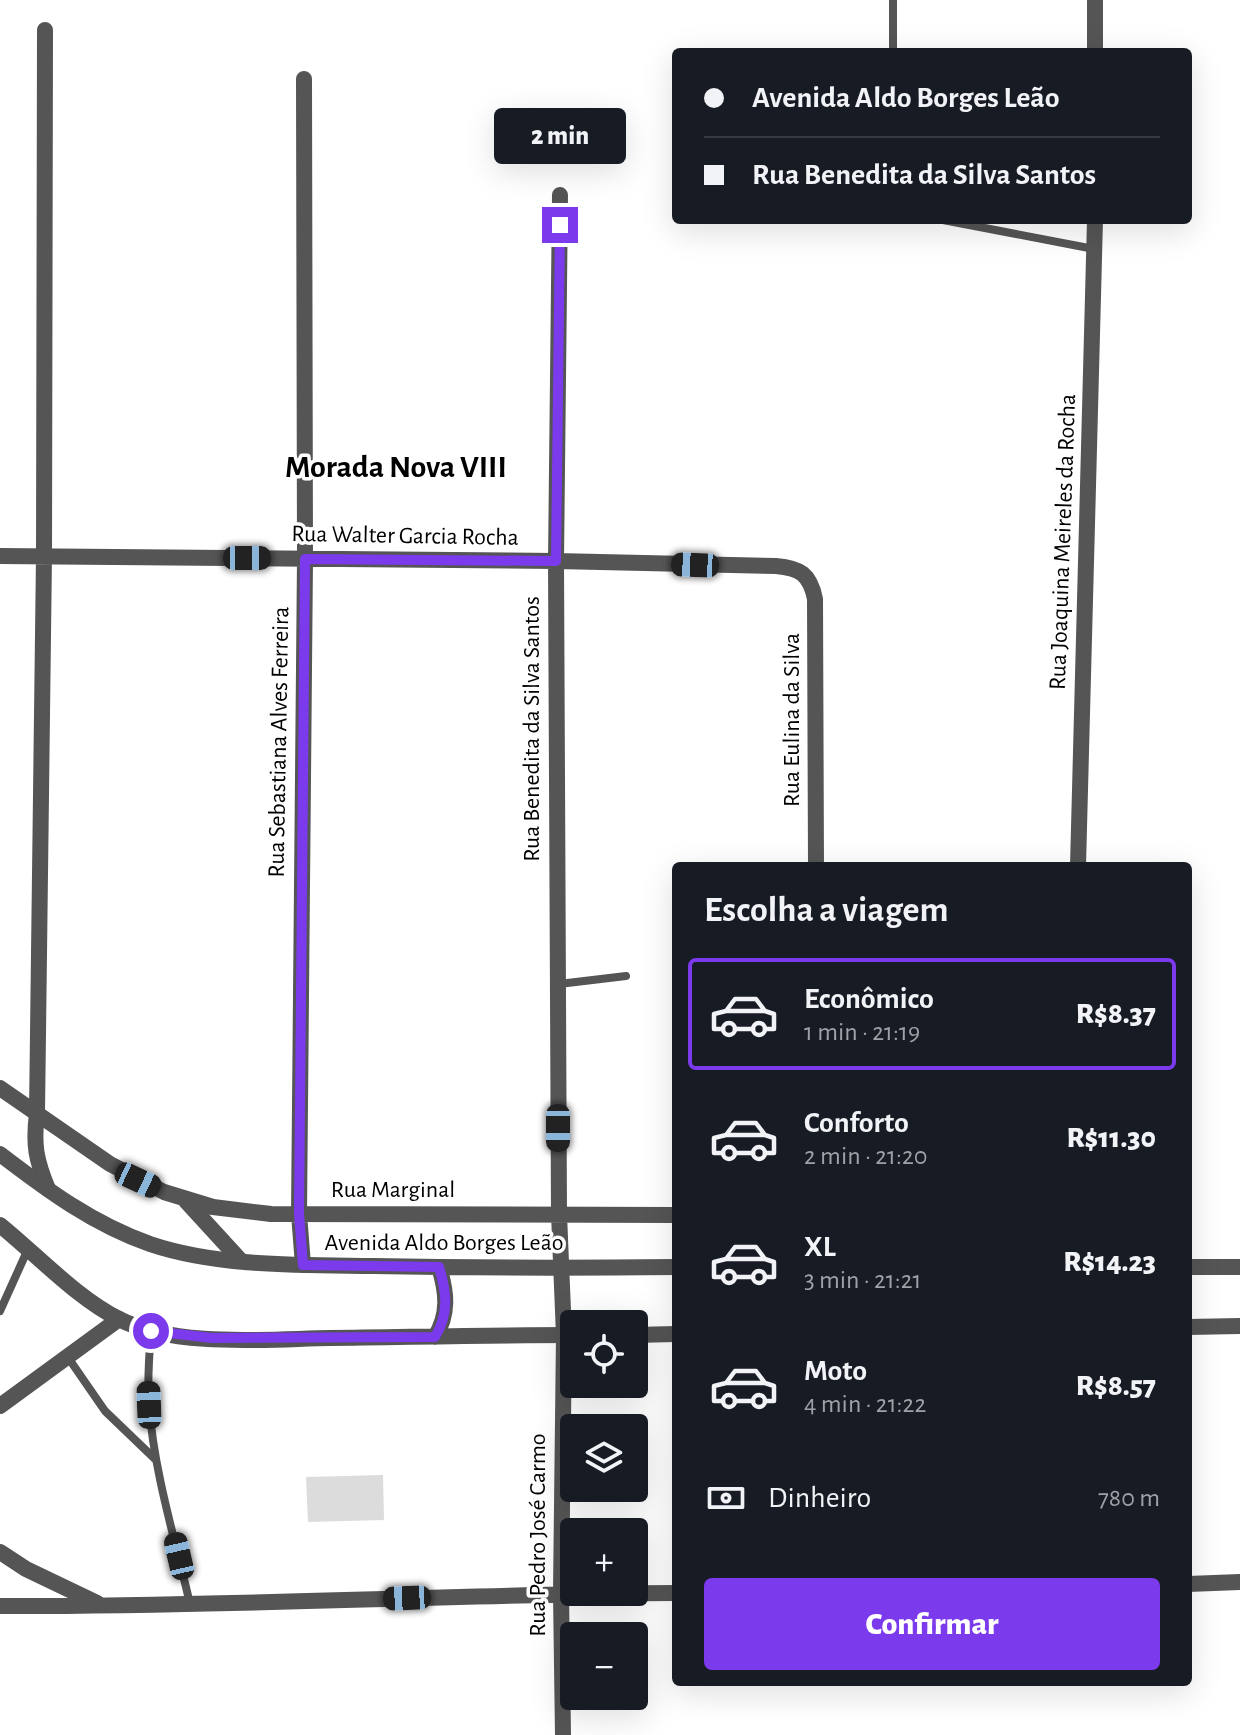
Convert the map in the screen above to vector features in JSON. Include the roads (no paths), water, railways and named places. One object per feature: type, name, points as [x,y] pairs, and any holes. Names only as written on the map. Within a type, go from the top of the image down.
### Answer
[{"type":"street","points":[[1095,0],[1095,48]]},
{"type":"street","points":[[45,30],[44,556],[37,1113],[34,1142],[35,1156],[48,1189]]},
{"type":"street","name":"Rua Sebastiana Alves Ferreira","points":[[303,1265],[299,1214],[305,559],[304,79]]},
{"type":"street","name":"Rua Benedita da Silva Santos","points":[[560,195],[556,561],[561,1268]]},
{"type":"street","name":"Rua Joaquina Meireles da Rocha","points":[[1078,862],[1095,224]]},
{"type":"street","name":"Rua Walter Garcia Rocha","points":[[0,556],[556,561],[786,567],[798,569],[807,576]]},
{"type":"street","name":"Rua Eulina da Silva","points":[[807,576],[813,589],[815,619],[816,862]]},
{"type":"street","name":"Rua Marginal","points":[[0,1088],[138,1180],[186,1201],[243,1212],[672,1215]]},
{"type":"street","name":"Avenida Aldo Borges Leão","points":[[0,1154],[87,1216],[115,1230],[151,1244],[241,1261],[439,1267],[672,1267]]},
{"type":"street","points":[[186,1201],[241,1261]]},
{"type":"street","points":[[0,1225],[97,1305],[119,1319],[151,1331],[212,1338],[560,1335]]},
{"type":"street","points":[[435,1337],[444,1322],[446,1309],[439,1267]]},
{"type":"street","points":[[1192,1267],[1240,1267]]},
{"type":"street","name":"Rua Pedro José Carmo","points":[[561,1268],[566,1310]]},
{"type":"street","points":[[1,1403],[119,1319]]},
{"type":"street","points":[[1192,1326],[1240,1326]]},
{"type":"street","points":[[648,1335],[672,1334]]},
{"type":"street","name":"Rua Pedro José Carmo","points":[[563,1518],[567,1398]]},
{"type":"street","points":[[0,1552],[26,1569],[106,1607]]},
{"type":"street","points":[[1192,1584],[1240,1582]]},
{"type":"street","points":[[0,1606],[106,1607],[560,1593]]},
{"type":"street","points":[[648,1593],[672,1593]]},
{"type":"street","name":"Rua Pedro José Carmo","points":[[561,1606],[563,1735]]},
{"type":"lane","points":[[893,0],[893,48]]},
{"type":"lane","points":[[964,224],[1095,249]]},
{"type":"lane","points":[[558,984],[626,976]]},
{"type":"lane","points":[[0,1311],[29,1249]]},
{"type":"lane","points":[[151,1331],[149,1405],[156,1459],[190,1604]]},
{"type":"lane","points":[[67,1356],[105,1411],[156,1459]]},
{"type":"district","name":"Morada Nova VIII","points":[[396,467]]}]
